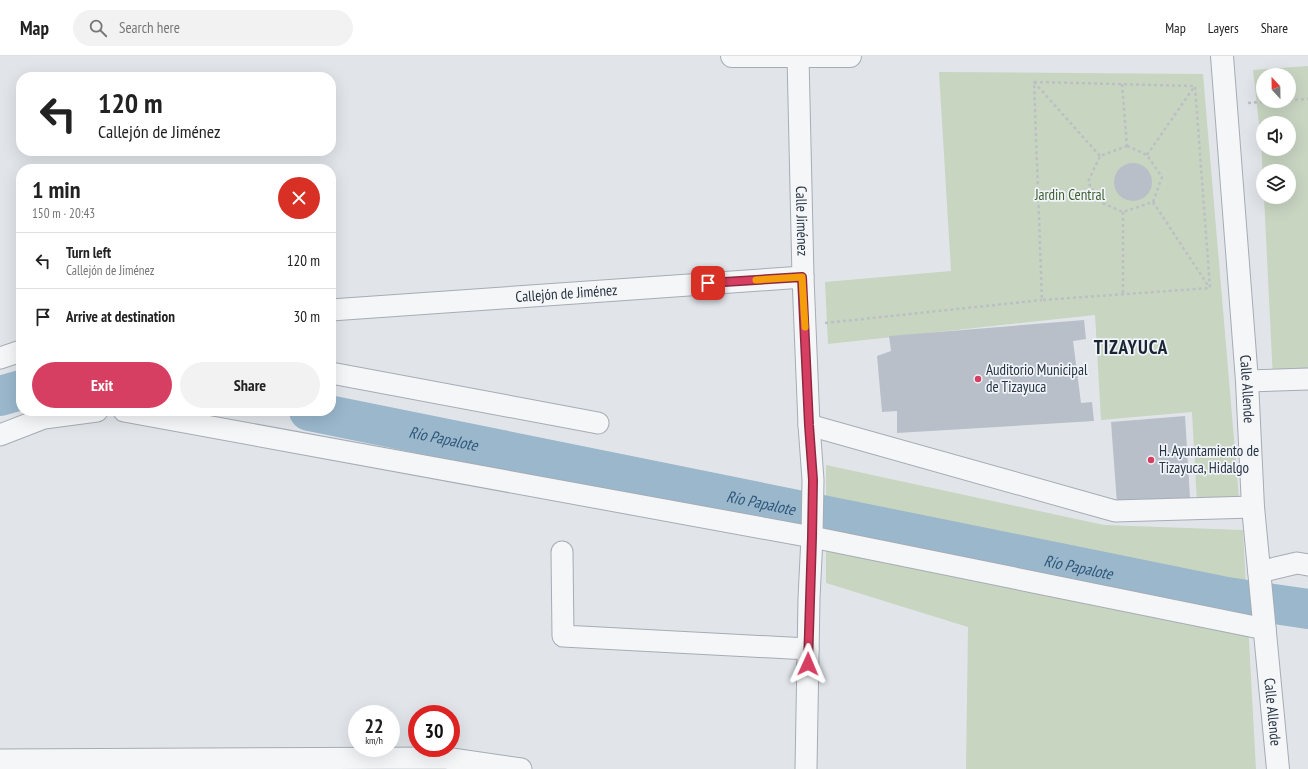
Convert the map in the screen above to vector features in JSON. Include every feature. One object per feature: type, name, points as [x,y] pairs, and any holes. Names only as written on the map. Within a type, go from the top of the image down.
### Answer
[{"type":"street","points":[[732,56],[850,56]]},
{"type":"street","name":"Calle Jiménez","points":[[798,56],[802,277],[813,480],[806,769]]},
{"type":"street","name":"Calle Allende","points":[[1222,56],[1247,381],[1253,507],[1278,769]]},
{"type":"street","name":"Callejón de Jiménez","points":[[336,310],[802,277]]},
{"type":"street","points":[[0,358],[16,353]]},
{"type":"street","points":[[336,374],[598,423]]},
{"type":"street","points":[[1247,381],[1308,379]]},
{"type":"street","points":[[0,435],[44,418],[59,416]]},
{"type":"street","points":[[151,416],[812,537],[1265,629]]},
{"type":"street","points":[[809,425],[1115,511],[1253,507]]},
{"type":"street","points":[[562,552],[563,636],[808,649]]},
{"type":"street","points":[[1259,572],[1297,563],[1308,565]]},
{"type":"street","points":[[0,760],[445,758],[521,769]]},
{"type":"path","points":[[1034,82],[1195,86]]},
{"type":"path","points":[[1034,82],[1100,156]]},
{"type":"path","points":[[1034,82],[1042,300]]},
{"type":"path","points":[[1122,84],[1127,146]]},
{"type":"path","points":[[1147,155],[1195,86]]},
{"type":"path","points":[[1195,86],[1210,288]]},
{"type":"path","points":[[1296,100],[1308,99]]},
{"type":"path","points":[[1225,104],[1256,102]]},
{"type":"path","points":[[1127,146],[1147,155],[1162,177],[1153,202],[1123,212],[1100,202],[1088,182],[1100,156],[1127,146]]},
{"type":"path","points":[[1153,202],[1210,288]]},
{"type":"path","points":[[1123,212],[1123,294]]},
{"type":"path","points":[[805,325],[1042,300],[1210,288]]},
{"type":"green space","points":[[1308,66],[1308,378],[1273,380],[1264,204],[1296,204],[1296,164],[1262,164],[1262,156],[1296,156],[1296,116],[1258,116],[1257,108],[1296,108],[1296,68],[1280,68]]},
{"type":"green space","points":[[1253,70],[1256,70],[1256,97]]},
{"type":"green space","name":"Jardin Central","points":[[939,72],[1203,74],[1239,498],[1197,503],[1192,412],[1101,420],[1095,315],[828,344],[825,282],[951,271]]},
{"type":"green space","points":[[826,465],[1104,525],[1243,530],[1256,769],[966,769],[968,627],[826,583]]},
{"type":"building","points":[[1129,163],[1137,163],[1147,168],[1151,175],[1151,189],[1147,196],[1137,201],[1129,201],[1119,196],[1117,193],[1114,186],[1114,178],[1119,168],[1122,166]]},
{"type":"building","name":"Auditorio Municipal de Tizayuca","points":[[1084,320],[1086,339],[1073,341],[1081,403],[1092,402],[1094,421],[897,433],[897,411],[882,412],[877,356],[891,351],[889,336]]},
{"type":"building","name":"H. Ayuntamiento de Tizayuca, Hidalgo","points":[[1185,416],[1190,498],[1117,504],[1111,422]]},
{"type":"waterway","name":"Río Papalote","points":[[0,396],[16,391]]},
{"type":"waterway","name":"Río Papalote","points":[[334,416],[1227,597],[1308,609]]},
{"type":"slow traffic","points":[[756,280],[802,277],[805,327]]},
{"type":"place","name":"Auditorio Municipal de Tizayuca","points":[[978,379]]},
{"type":"place","name":"H. Ayuntamiento de Tizayuca, Hidalgo","points":[[1151,460]]},
{"type":"district","name":"TIZAYUCA","points":[[1131,347]]},
{"type":"route","points":[[708,283],[802,277],[813,480],[808,664]]}]
